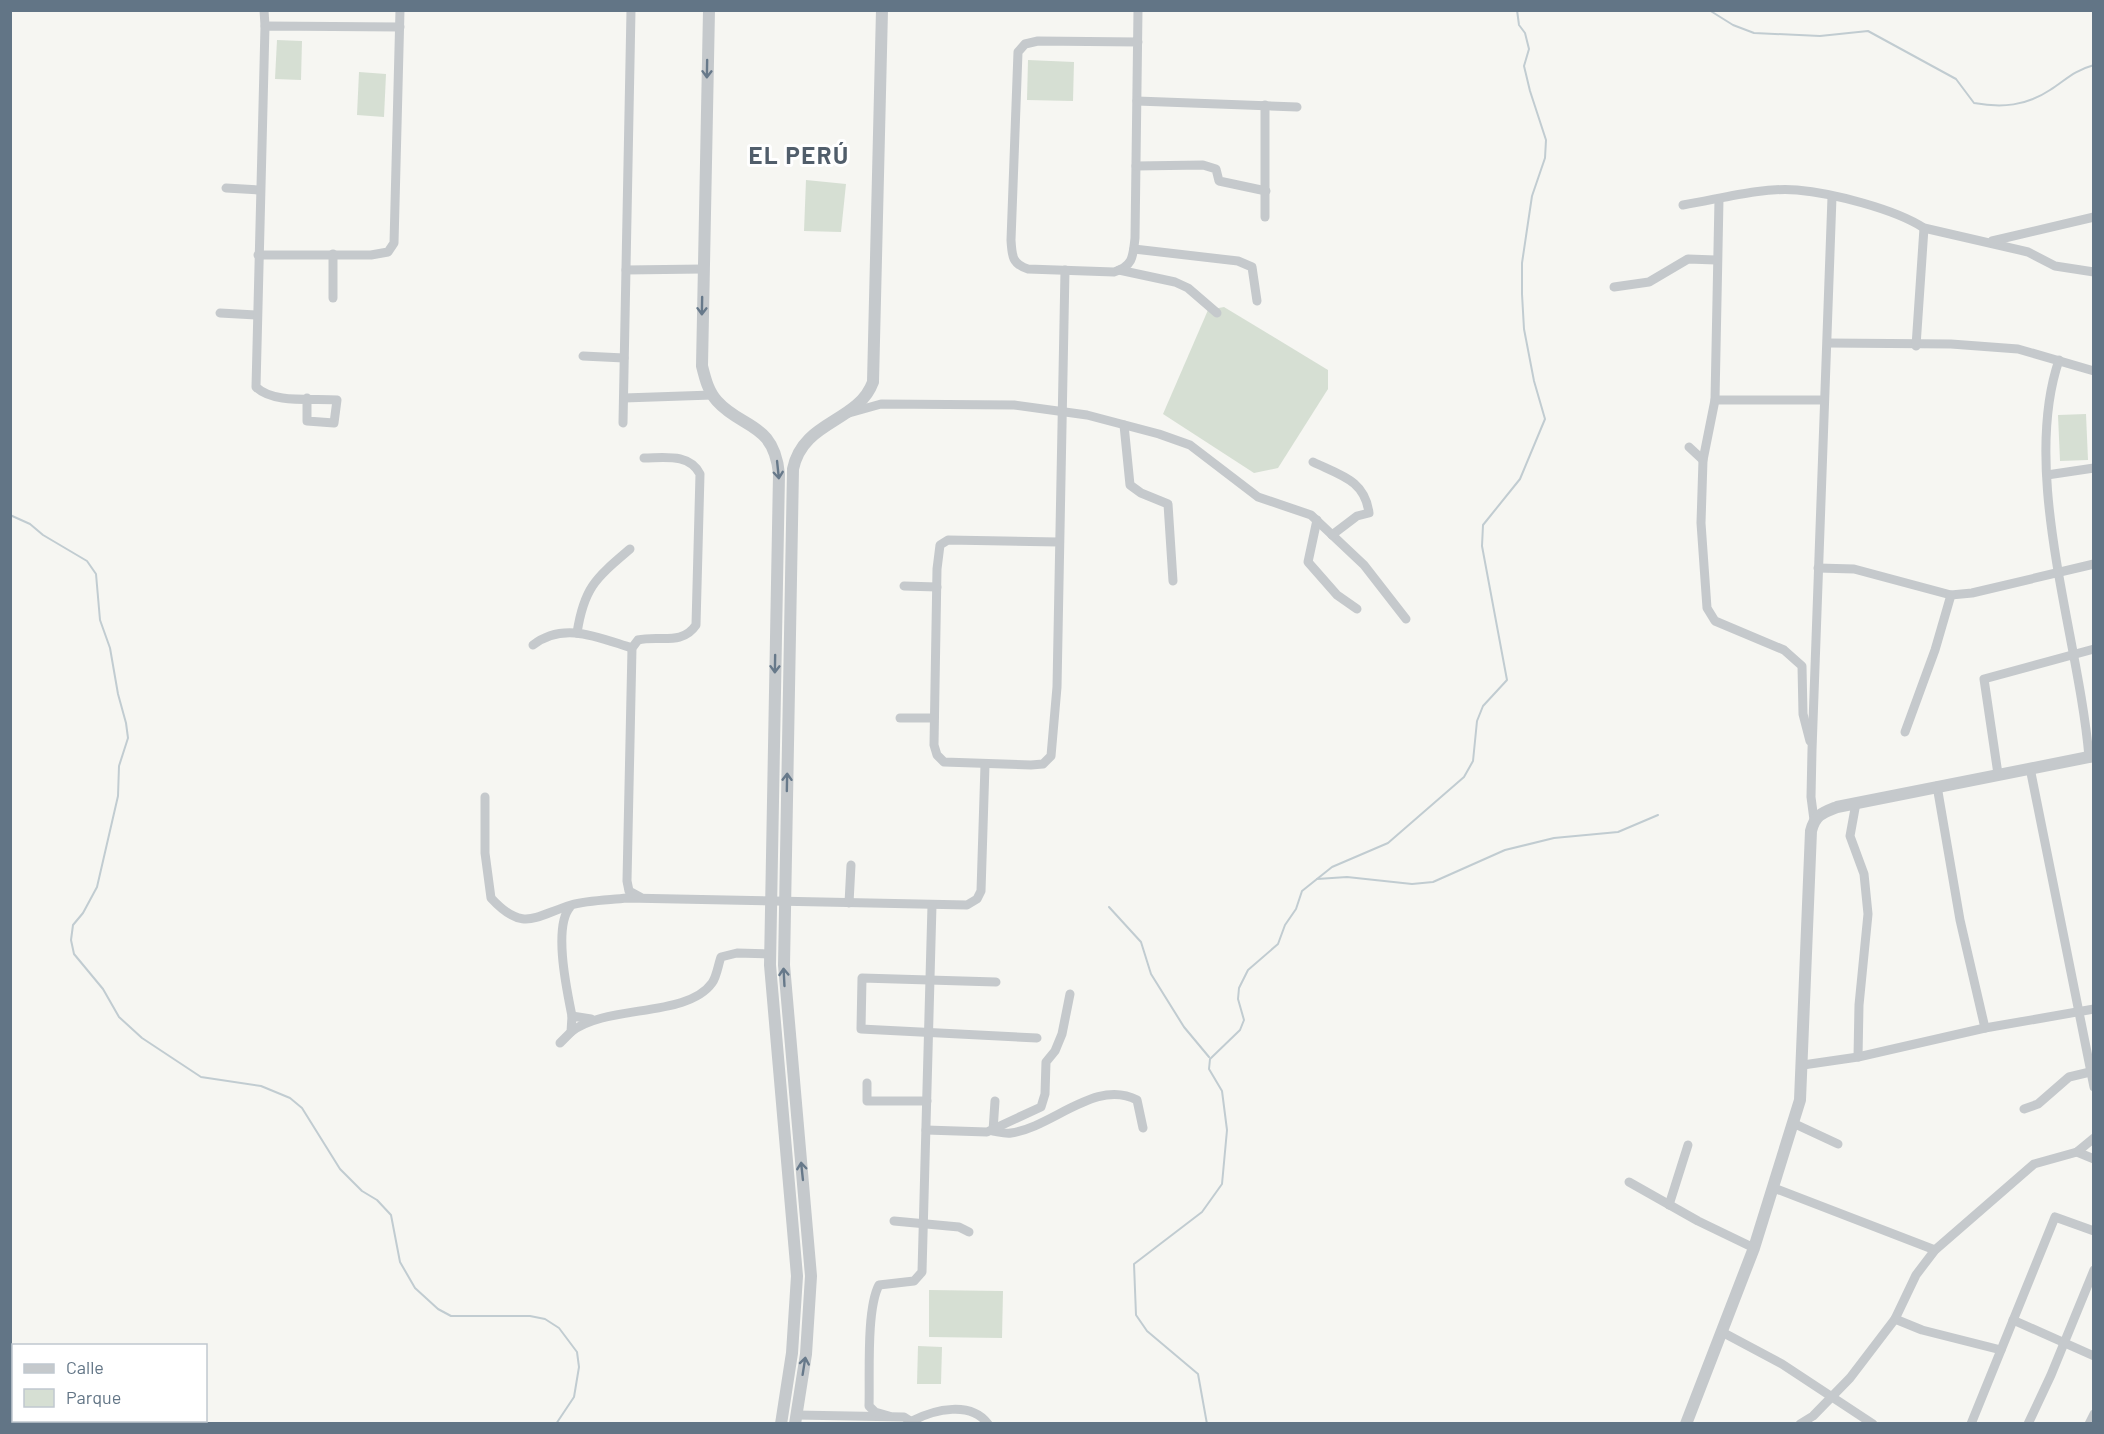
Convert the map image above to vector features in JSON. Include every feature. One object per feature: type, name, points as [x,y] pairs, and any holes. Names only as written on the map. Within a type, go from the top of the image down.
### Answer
[{"type":"street","points":[[264,10],[266,26],[256,387],[262,394],[307,398]]},
{"type":"street","points":[[258,255],[371,255],[388,252],[394,243],[400,10]]},
{"type":"street","points":[[623,423],[631,10]]},
{"type":"street","points":[[709,10],[701,361],[712,395],[723,406],[757,428],[771,446],[778,465],[770,954],[797,1276],[792,1353],[781,1424]]},
{"type":"street","points":[[882,10],[874,374],[870,388],[863,399],[809,438],[799,453],[793,469],[785,989],[811,1276],[806,1354],[795,1419],[889,1416]]},
{"type":"street","points":[[1119,270],[1126,268],[1133,260],[1134,249],[1138,10]]},
{"type":"street","points":[[266,26],[400,27]]},
{"type":"street","points":[[1138,42],[1038,41],[1025,44],[1018,52],[1012,256],[1018,266],[1028,269],[1119,270],[1182,285],[1217,313]]},
{"type":"street","points":[[1137,101],[1297,107]]},
{"type":"street","points":[[1265,105],[1266,217]]},
{"type":"street","points":[[1136,166],[1203,165],[1216,169],[1219,181],[1266,191]]},
{"type":"street","points":[[226,188],[260,190]]},
{"type":"street","points":[[1683,205],[1797,190],[1888,211],[1924,228],[2028,252],[2055,266],[2094,272]]},
{"type":"street","points":[[1686,1424],[1755,1248],[1795,1124],[1800,1100],[1811,831],[1814,820],[1811,797],[1812,750],[1832,197]]},
{"type":"street","points":[[1719,199],[1715,400],[1703,460],[1701,524],[1707,608],[1715,621],[1784,650],[1802,666],[1803,714],[1812,750]]},
{"type":"street","points":[[1990,242],[2094,217]]},
{"type":"street","points":[[1916,346],[1924,228]]},
{"type":"street","points":[[1134,249],[1238,261],[1252,267],[1257,301]]},
{"type":"street","points":[[333,254],[333,298]]},
{"type":"street","points":[[1614,287],[1649,282],[1688,259],[1716,260]]},
{"type":"street","points":[[626,270],[703,269]]},
{"type":"street","points":[[1058,542],[948,540],[940,545],[934,718],[937,756],[944,762],[985,765],[1043,764],[1051,756],[1057,687],[1065,270]]},
{"type":"street","points":[[220,313],[257,315]]},
{"type":"street","points":[[1828,343],[1916,346],[1952,344],[2018,349],[2094,371]]},
{"type":"street","points":[[583,356],[624,358]]},
{"type":"street","points":[[1814,820],[1822,813],[1856,803],[2091,756],[2060,574],[2047,475],[2047,420],[2052,384],[2059,360]]},
{"type":"street","points":[[624,398],[712,395]]},
{"type":"street","points":[[1715,400],[1823,400]]},
{"type":"street","points":[[840,416],[881,404],[1014,405],[1061,411],[1124,425],[1190,445],[1258,497],[1311,515],[1364,565],[1406,619]]},
{"type":"street","points":[[1124,425],[1130,485],[1141,493],[1168,504],[1173,581]]},
{"type":"street","points":[[1689,447],[1703,460]]},
{"type":"street","points":[[644,458],[682,459],[690,462],[700,474],[696,625],[690,634],[681,639],[638,640],[632,648],[627,881],[629,891],[648,899]]},
{"type":"street","points":[[1313,462],[1353,480],[1367,497],[1369,513],[1357,516],[1332,535]]},
{"type":"street","points":[[2047,475],[2094,468]]},
{"type":"street","points":[[1317,520],[1308,562],[1337,595],[1357,609]]},
{"type":"street","points":[[577,633],[580,611],[594,580],[630,549]]},
{"type":"street","points":[[1818,568],[1854,569],[1951,595],[1972,593],[2060,574],[2094,564]]},
{"type":"street","points":[[904,585],[937,587]]},
{"type":"street","points":[[1905,732],[1935,650],[1951,595]]},
{"type":"street","points":[[533,645],[543,638],[561,632],[577,633],[632,648]]},
{"type":"street","points":[[1998,774],[1984,679],[2094,649]]},
{"type":"street","points":[[900,718],[934,718]]},
{"type":"street","points":[[485,797],[485,853],[491,898],[500,907],[525,919],[538,919],[572,905],[627,898],[967,905],[977,899],[981,891],[985,765]]},
{"type":"street","points":[[2030,768],[2094,1087]]},
{"type":"street","points":[[1937,786],[1960,920],[1985,1028]]},
{"type":"street","points":[[1856,803],[1850,836],[1864,874],[1868,914],[1859,1005],[1858,1057]]},
{"type":"street","points":[[849,903],[851,865]]},
{"type":"street","points":[[571,1032],[572,1016],[564,982],[562,925],[565,912],[572,905]]},
{"type":"street","points":[[860,1416],[869,1406],[874,1294],[879,1285],[914,1281],[922,1272],[932,905]]},
{"type":"street","points":[[572,1016],[591,1019],[678,1004],[705,991],[713,983],[722,957],[738,953],[770,954]]},
{"type":"street","points":[[996,982],[862,978],[861,1029],[1037,1038]]},
{"type":"street","points":[[993,1131],[1041,1107],[1045,1094],[1046,1062],[1055,1051],[1062,1034],[1070,994]]},
{"type":"street","points":[[1803,1065],[1858,1057],[1985,1028],[2094,1009]]},
{"type":"street","points":[[560,1043],[571,1032],[591,1019]]},
{"type":"street","points":[[2024,1109],[2038,1104],[2069,1077],[2090,1072]]},
{"type":"street","points":[[867,1083],[867,1101],[927,1101]]},
{"type":"street","points":[[927,1130],[1011,1133],[1093,1098],[1123,1093],[1137,1100],[1143,1128]]},
{"type":"street","points":[[993,1131],[995,1101]]},
{"type":"street","points":[[1795,1124],[1838,1144]]},
{"type":"street","points":[[1800,1424],[1813,1416],[1851,1378],[1895,1319],[1916,1275],[1935,1250],[2034,1164],[2077,1152],[2094,1138]]},
{"type":"street","points":[[1669,1205],[1688,1145]]},
{"type":"street","points":[[2077,1152],[2094,1159]]},
{"type":"street","points":[[1629,1182],[1669,1205],[1755,1248]]},
{"type":"street","points":[[1774,1188],[1935,1250]]},
{"type":"street","points":[[1971,1424],[2055,1217],[2094,1231]]},
{"type":"street","points":[[894,1221],[959,1227],[969,1232]]},
{"type":"street","points":[[2028,1424],[2051,1375],[2094,1270]]},
{"type":"street","points":[[1895,1319],[1922,1330],[2001,1350]]},
{"type":"street","points":[[2013,1320],[2094,1356]]},
{"type":"street","points":[[1722,1332],[1782,1364],[1873,1424]]},
{"type":"street","points":[[869,1406],[874,1412],[914,1422],[929,1412],[967,1410],[982,1415],[988,1424]]},
{"type":"street","points":[[2089,1424],[2094,1414]]},
{"type":"green space","points":[[277,40],[302,41],[301,80],[275,79]]},
{"type":"green space","points":[[1028,60],[1074,62],[1073,101],[1027,100]]},
{"type":"green space","points":[[359,72],[386,74],[384,117],[357,115]]},
{"type":"green space","points":[[806,180],[846,184],[841,232],[804,231]]},
{"type":"green space","points":[[1224,307],[1328,370],[1328,389],[1278,468],[1254,473],[1163,414],[1208,310]]},
{"type":"green space","points":[[2086,414],[2088,460],[2060,461],[2058,415]]},
{"type":"green space","points":[[929,1290],[1003,1291],[1002,1338],[929,1337]]},
{"type":"green space","points":[[918,1346],[942,1347],[941,1384],[917,1384]]},
{"type":"waterway","points":[[1207,1424],[1198,1374],[1147,1331],[1136,1315],[1134,1264],[1202,1212],[1222,1184],[1227,1130],[1222,1091],[1209,1069],[1210,1059],[1240,1030],[1244,1020],[1238,999],[1239,988],[1248,970],[1278,944],[1285,925],[1296,909],[1302,891],[1332,867],[1388,843],[1464,777],[1473,761],[1477,721],[1483,706],[1507,680],[1482,546],[1483,525],[1520,479],[1545,419],[1534,381],[1524,329],[1522,263],[1532,196],[1545,158],[1546,140],[1524,66],[1529,49],[1525,33],[1519,25],[1517,10]]},
{"type":"waterway","points":[[1709,10],[1733,25],[1754,33],[1820,36],[1868,31],[1956,79],[1974,103],[1984,105],[2014,104],[2032,99],[2075,73],[2094,65]]},
{"type":"waterway","points":[[10,515],[30,524],[43,535],[87,561],[96,574],[100,620],[110,648],[126,723],[128,738],[119,766],[118,796],[97,887],[83,913],[73,925],[71,940],[74,954],[103,989],[119,1017],[142,1038],[201,1077],[261,1086],[290,1098],[302,1108],[340,1169],[391,1215],[400,1262],[415,1288],[438,1309],[451,1316],[530,1316],[545,1319],[559,1328],[577,1352],[579,1367],[574,1397],[556,1424]]},
{"type":"waterway","points":[[1317,879],[1347,877],[1412,884],[1433,882],[1505,850],[1554,838],[1618,832],[1658,815]]},
{"type":"waterway","points":[[1109,907],[1141,942],[1151,974],[1184,1027],[1209,1057]]},
{"type":"district","name":"EL PERÚ","points":[[799,154]]}]
